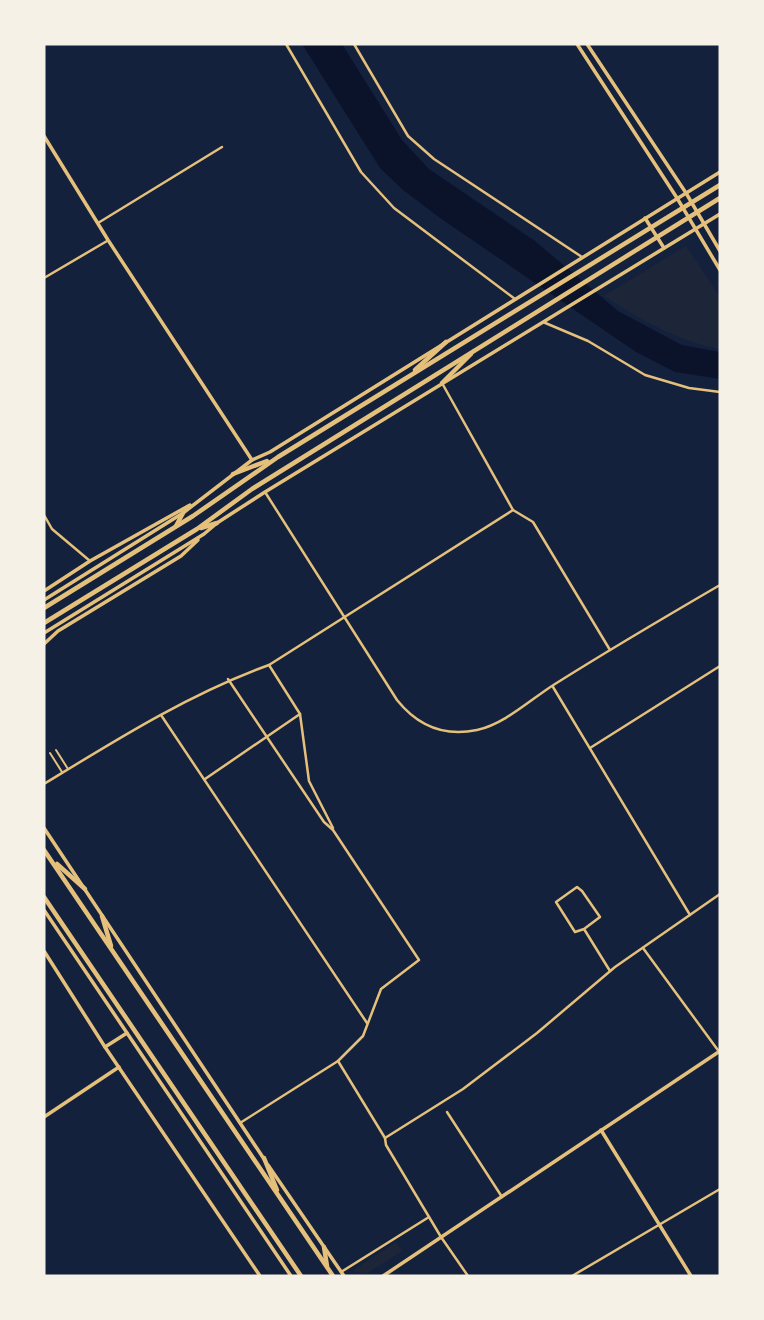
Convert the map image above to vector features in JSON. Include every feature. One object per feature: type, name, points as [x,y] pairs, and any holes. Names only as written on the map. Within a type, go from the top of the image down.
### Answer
[{"type":"highway","points":[[44,608],[176,526],[278,457],[720,185]]},
{"type":"highway","points":[[44,623],[197,529],[252,489],[720,198]]},
{"type":"highway","points":[[410,376],[446,342]]},
{"type":"highway","points":[[442,383],[478,347]]},
{"type":"highway","points":[[233,474],[278,457]]},
{"type":"highway","points":[[176,526],[183,513]]},
{"type":"highway","points":[[197,529],[217,523]]},
{"type":"highway","points":[[44,850],[332,1276]]},
{"type":"highway","points":[[50,859],[85,889]]},
{"type":"highway","points":[[44,897],[301,1276]]},
{"type":"highway","points":[[102,916],[112,951]]},
{"type":"highway","points":[[264,1158],[281,1201]]},
{"type":"highway","points":[[324,1247],[328,1270]]},
{"type":"street","points":[[286,44],[360,172],[394,208],[515,299]]},
{"type":"street","points":[[354,44],[408,136],[433,159],[582,258]]},
{"type":"street","points":[[577,44],[677,198],[720,270]]},
{"type":"street","points":[[587,44],[686,193],[720,251]]},
{"type":"street","points":[[44,136],[251,460]]},
{"type":"street","points":[[98,223],[222,146]]},
{"type":"street","points":[[44,600],[183,513],[251,460],[270,452],[720,172]]},
{"type":"street","points":[[44,643],[58,631],[181,556],[217,523],[265,492],[720,214]]},
{"type":"street","points":[[645,218],[663,248]]},
{"type":"street","points":[[44,278],[108,240]]},
{"type":"street","points":[[543,322],[588,341],[645,375],[689,388],[720,392]]},
{"type":"street","points":[[442,383],[513,510],[533,522],[610,650]]},
{"type":"street","points":[[265,492],[407,712],[435,730],[478,730],[502,719],[720,584]]},
{"type":"street","points":[[44,591],[90,561],[206,494]]},
{"type":"street","points":[[44,785],[160,715],[228,680],[269,664],[513,510]]},
{"type":"street","points":[[44,515],[52,528],[90,561]]},
{"type":"street","points":[[44,633],[204,534]]},
{"type":"street","points":[[240,1123],[338,1061],[363,1036],[381,989],[419,960],[333,830],[309,781],[300,714],[269,664]]},
{"type":"street","points":[[589,748],[720,666]]},
{"type":"street","points":[[228,680],[324,822],[333,830]]},
{"type":"street","points":[[552,686],[690,915]]},
{"type":"street","points":[[204,780],[300,714]]},
{"type":"street","points":[[160,715],[367,1023]]},
{"type":"street","points":[[44,828],[342,1274],[429,1217]]},
{"type":"street","points":[[577,887],[600,918],[584,929],[575,932],[556,902],[577,887]]},
{"type":"street","points":[[385,1138],[463,1089],[537,1033],[610,971],[720,894]]},
{"type":"street","points":[[44,910],[291,1276]]},
{"type":"street","points":[[584,929],[610,971]]},
{"type":"street","points":[[383,1276],[720,1052],[643,948]]},
{"type":"street","points":[[44,951],[105,1047],[260,1276]]},
{"type":"street","points":[[105,1047],[127,1032]]},
{"type":"street","points":[[338,1061],[441,1237],[468,1276]]},
{"type":"street","points":[[44,1117],[119,1067]]},
{"type":"street","points":[[447,1112],[502,1197]]},
{"type":"street","points":[[601,1130],[691,1276]]},
{"type":"street","points":[[572,1276],[720,1189]]},
{"type":"lane","points":[[56,750],[68,769]]},
{"type":"lane","points":[[50,753],[63,773]]},
{"type":"shaded area","points":[[302,44],[342,44],[402,140],[429,169],[535,241],[618,311],[682,345],[720,352],[720,379],[675,372],[636,352],[403,190],[380,168]]},
{"type":"shaded area","points":[[686,246],[720,297],[720,349],[660,328],[604,296]]},
{"type":"shaded area","points":[[396,1242],[402,1251],[366,1274],[352,1271]]}]
